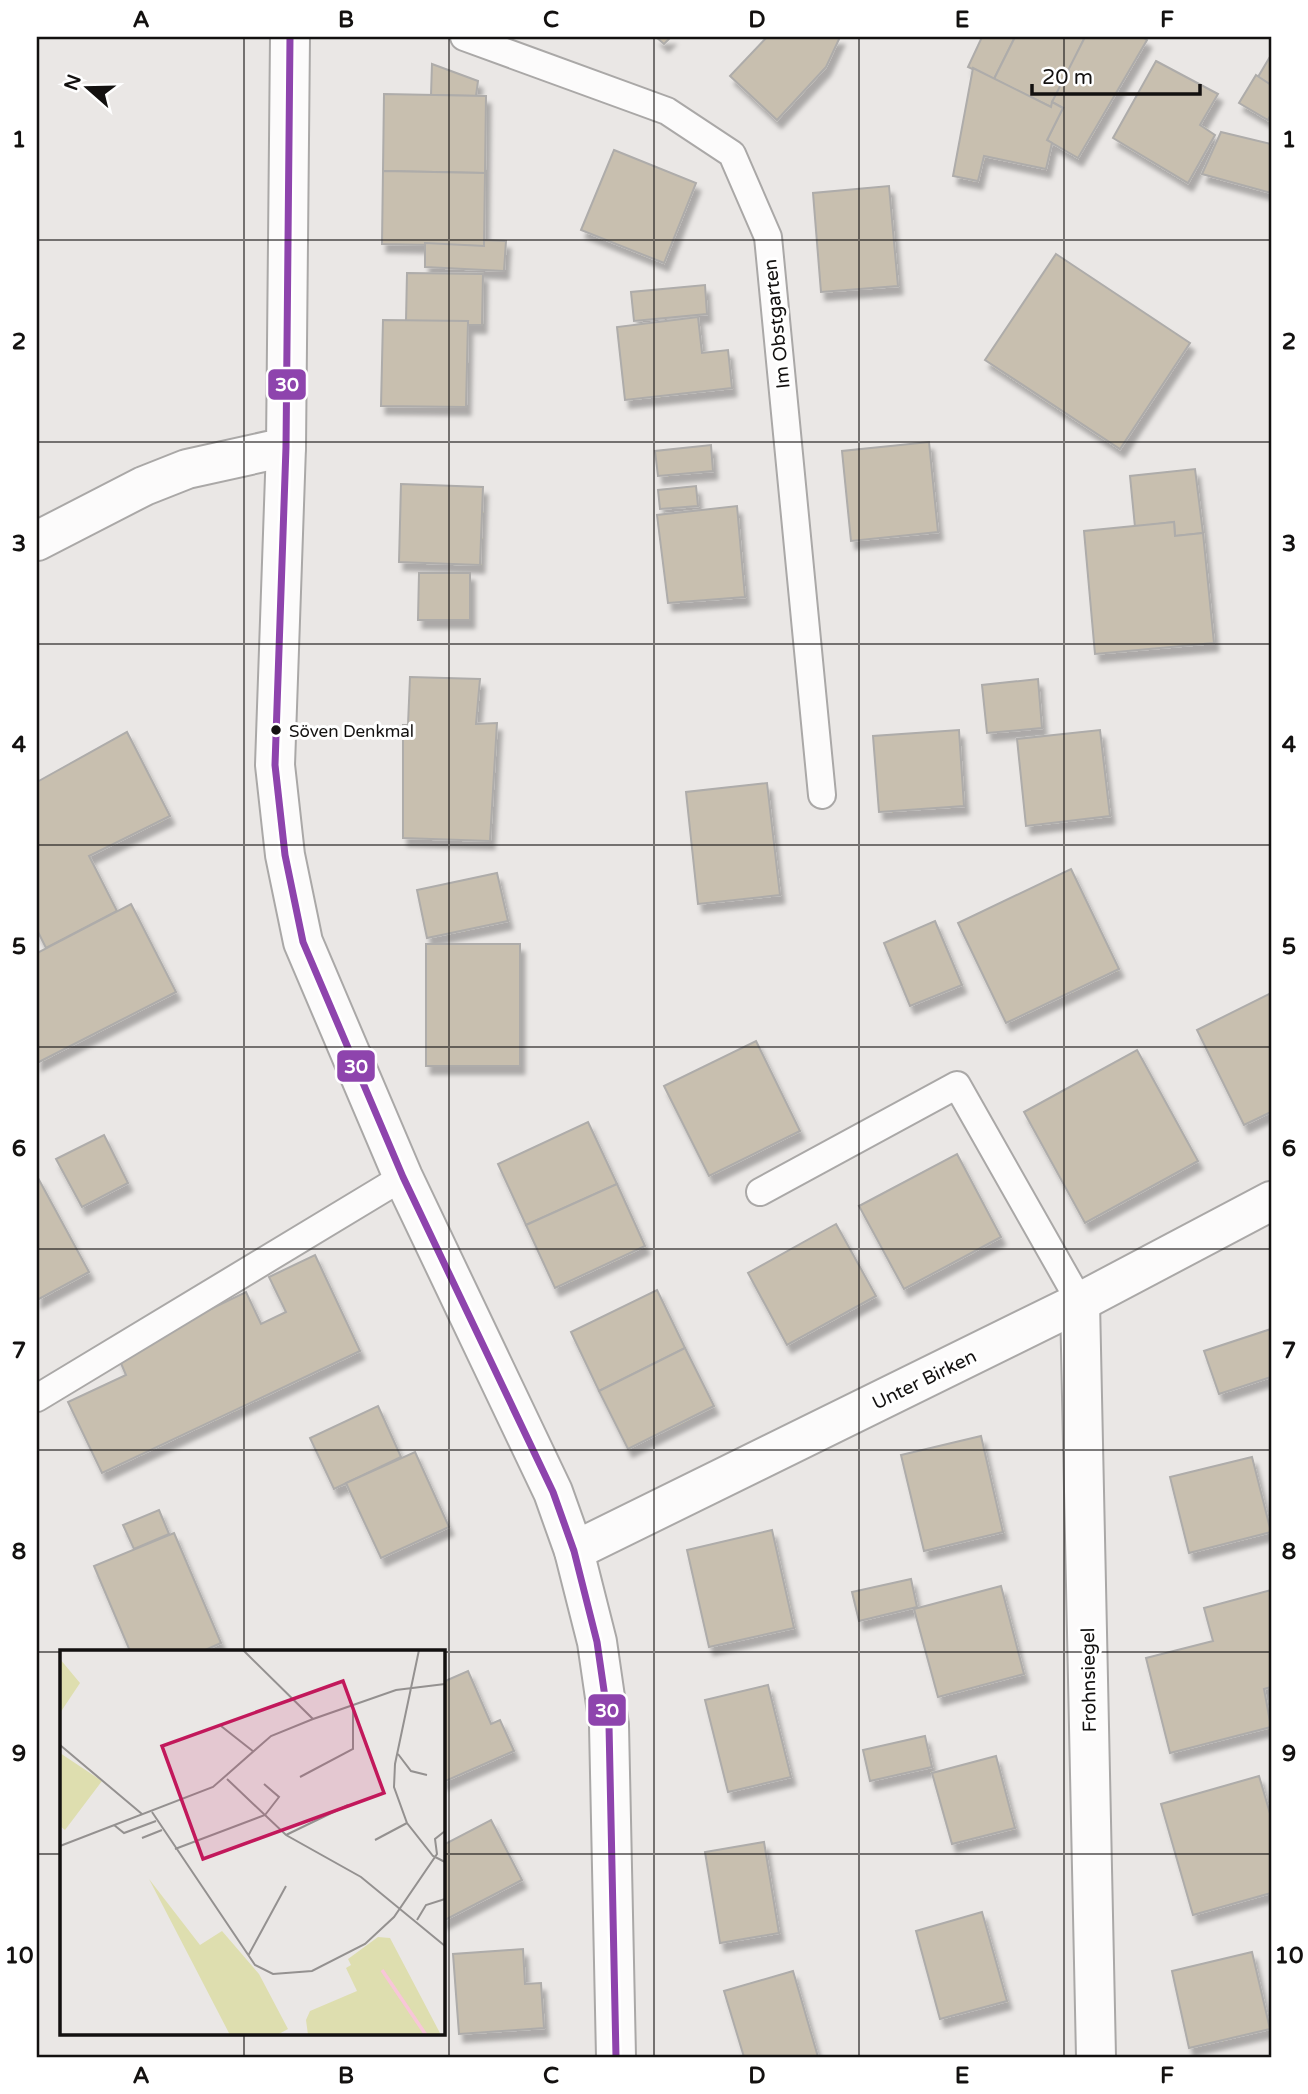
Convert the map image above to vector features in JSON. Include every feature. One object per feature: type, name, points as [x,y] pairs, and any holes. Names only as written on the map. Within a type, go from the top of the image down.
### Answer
[{"type":"street","points":[[290,37],[286,447],[275,765],[285,855],[303,942],[403,1177],[553,1492],[574,1551],[597,1642],[609,1725],[616,2057]]},
{"type":"street","points":[[37,541],[144,486],[187,469],[286,447]]},
{"type":"street","name":"Unter Birken","points":[[574,1551],[1080,1302],[1271,1202]]},
{"type":"street","name":"Frohnsiegel","points":[[1080,1302],[1096,2057]]},
{"type":"lane","name":"Im Obstgarten","points":[[464,37],[667,111],[732,154],[768,237],[822,795]]},
{"type":"lane","points":[[760,1192],[957,1085],[1080,1302]]},
{"type":"lane","points":[[37,1398],[403,1177]]},
{"type":"building","points":[[656,37],[671,37],[664,44]]},
{"type":"building","points":[[767,37],[840,37],[826,67],[777,120],[730,76]]},
{"type":"building","points":[[982,37],[1015,37],[994,79],[968,67]]},
{"type":"building","points":[[1015,37],[1085,37],[1051,107],[994,79]]},
{"type":"building","points":[[1085,37],[1142,37],[1147,40],[1078,158],[1047,140],[1063,108],[1052,102]]},
{"type":"building","points":[[1271,55],[1271,85],[1258,77]]},
{"type":"building","points":[[1156,61],[1218,94],[1200,125],[1215,135],[1188,183],[1113,138]]},
{"type":"building","points":[[432,64],[478,81],[476,96],[431,95]]},
{"type":"building","points":[[973,68],[1051,107],[1052,102],[1063,108],[1047,140],[1052,143],[1046,169],[984,156],[978,181],[953,176]]},
{"type":"building","points":[[1256,75],[1271,85],[1271,114],[1268,120],[1239,103]]},
{"type":"building","points":[[384,94],[486,96],[485,173],[383,171]]},
{"type":"building","points":[[1221,132],[1271,144],[1271,193],[1202,174]]},
{"type":"building","points":[[614,150],[696,183],[664,263],[581,230]]},
{"type":"building","points":[[383,171],[485,173],[484,246],[382,244]]},
{"type":"building","points":[[889,186],[898,286],[821,292],[813,193]]},
{"type":"building","points":[[484,240],[506,241],[504,271],[425,267],[425,243],[484,246]]},
{"type":"building","points":[[1056,254],[1190,343],[1120,449],[985,360]]},
{"type":"building","points":[[407,273],[483,274],[482,325],[467,325],[468,321],[406,321]]},
{"type":"building","points":[[705,285],[707,314],[634,321],[631,292]]},
{"type":"building","points":[[698,317],[702,353],[728,350],[732,388],[625,400],[617,327]]},
{"type":"building","points":[[383,320],[468,321],[466,407],[381,406]]},
{"type":"building","points":[[929,442],[938,532],[851,541],[842,451]]},
{"type":"building","points":[[711,445],[713,471],[658,476],[655,451]]},
{"type":"building","points":[[1195,469],[1203,533],[1175,536],[1174,522],[1135,527],[1130,476]]},
{"type":"building","points":[[401,484],[483,487],[480,565],[399,562]]},
{"type":"building","points":[[696,486],[698,506],[660,509],[658,490]]},
{"type":"building","points":[[737,506],[745,597],[668,603],[657,515]]},
{"type":"building","points":[[1174,522],[1175,536],[1203,533],[1214,643],[1095,654],[1084,531]]},
{"type":"building","points":[[419,573],[470,573],[470,620],[418,620]]},
{"type":"building","points":[[410,677],[480,679],[476,724],[497,723],[490,841],[403,838],[403,725],[408,725]]},
{"type":"building","points":[[1038,679],[1042,728],[987,733],[982,685]]},
{"type":"building","points":[[959,730],[964,806],[879,812],[873,736]]},
{"type":"building","points":[[1100,730],[1110,816],[1026,826],[1017,739]]},
{"type":"building","points":[[127,732],[170,816],[89,856],[117,911],[46,948],[37,930],[37,782]]},
{"type":"building","points":[[767,783],[780,895],[698,904],[686,792]]},
{"type":"building","points":[[1071,869],[1119,969],[1006,1023],[958,923]]},
{"type":"building","points":[[497,873],[508,921],[427,938],[417,890]]},
{"type":"building","points":[[131,904],[176,992],[37,1063],[37,953]]},
{"type":"building","points":[[935,921],[962,985],[910,1006],[884,943]]},
{"type":"building","points":[[426,944],[520,944],[520,1066],[426,1066]]},
{"type":"building","points":[[1271,993],[1271,1112],[1244,1125],[1197,1030]]},
{"type":"building","points":[[756,1041],[800,1131],[709,1176],[664,1086]]},
{"type":"building","points":[[1137,1050],[1198,1161],[1085,1223],[1024,1112]]},
{"type":"building","points":[[588,1122],[617,1184],[526,1225],[498,1164]]},
{"type":"building","points":[[104,1135],[128,1183],[82,1207],[56,1159]]},
{"type":"building","points":[[957,1154],[1001,1237],[904,1289],[859,1206]]},
{"type":"building","points":[[37,1179],[89,1272],[37,1300]]},
{"type":"building","points":[[617,1184],[645,1246],[555,1288],[526,1225]]},
{"type":"building","points":[[836,1224],[876,1296],[787,1345],[748,1273]]},
{"type":"building","points":[[315,1255],[360,1351],[102,1473],[68,1402],[126,1375],[117,1354],[246,1292],[261,1324],[286,1312],[269,1277]]},
{"type":"building","points":[[657,1290],[685,1348],[599,1391],[571,1332]]},
{"type":"building","points":[[1271,1329],[1271,1377],[1219,1394],[1204,1351]]},
{"type":"building","points":[[685,1348],[714,1406],[628,1449],[599,1391]]},
{"type":"building","points":[[378,1406],[401,1457],[334,1489],[310,1438]]},
{"type":"building","points":[[981,1436],[1003,1532],[924,1551],[901,1455]]},
{"type":"building","points":[[415,1452],[449,1527],[381,1558],[346,1483]]},
{"type":"building","points":[[1252,1457],[1271,1532],[1189,1553],[1170,1477]]},
{"type":"building","points":[[159,1510],[169,1534],[134,1549],[123,1525]]},
{"type":"building","points":[[772,1530],[794,1628],[709,1647],[687,1550]]},
{"type":"building","points":[[174,1533],[221,1643],[205,1650],[130,1650],[94,1566]]},
{"type":"building","points":[[911,1579],[917,1607],[859,1621],[852,1592]]},
{"type":"building","points":[[1001,1586],[1024,1674],[938,1697],[914,1609]]},
{"type":"building","points":[[1271,1590],[1271,1687],[1264,1689],[1271,1727],[1170,1753],[1146,1658],[1213,1641],[1204,1608]]},
{"type":"building","points":[[468,1671],[491,1724],[500,1720],[514,1751],[444,1782],[444,1682]]},
{"type":"building","points":[[768,1685],[791,1777],[728,1792],[705,1700]]},
{"type":"building","points":[[925,1736],[932,1767],[870,1781],[863,1750]]},
{"type":"building","points":[[996,1756],[1015,1828],[952,1844],[932,1773]]},
{"type":"building","points":[[1259,1776],[1271,1817],[1271,1893],[1193,1915],[1161,1804]]},
{"type":"building","points":[[491,1820],[522,1880],[444,1920],[444,1844]]},
{"type":"building","points":[[764,1842],[779,1933],[720,1943],[705,1852]]},
{"type":"building","points":[[982,1912],[1007,2001],[940,2019],[916,1931]]},
{"type":"building","points":[[523,1949],[525,1984],[541,1983],[544,2028],[459,2034],[453,1954]]},
{"type":"building","points":[[1252,1952],[1270,2029],[1189,2048],[1172,1971]]},
{"type":"building","points":[[793,1971],[818,2057],[744,2057],[724,1991]]},
{"type":"transit line","name":"30","points":[[290,37],[286,447],[275,765],[285,855],[303,942],[403,1177],[553,1492],[574,1551],[597,1642],[609,1725],[616,2057]]},
{"type":"place","name":"Söven Denkmal","points":[[276,730]]}]
